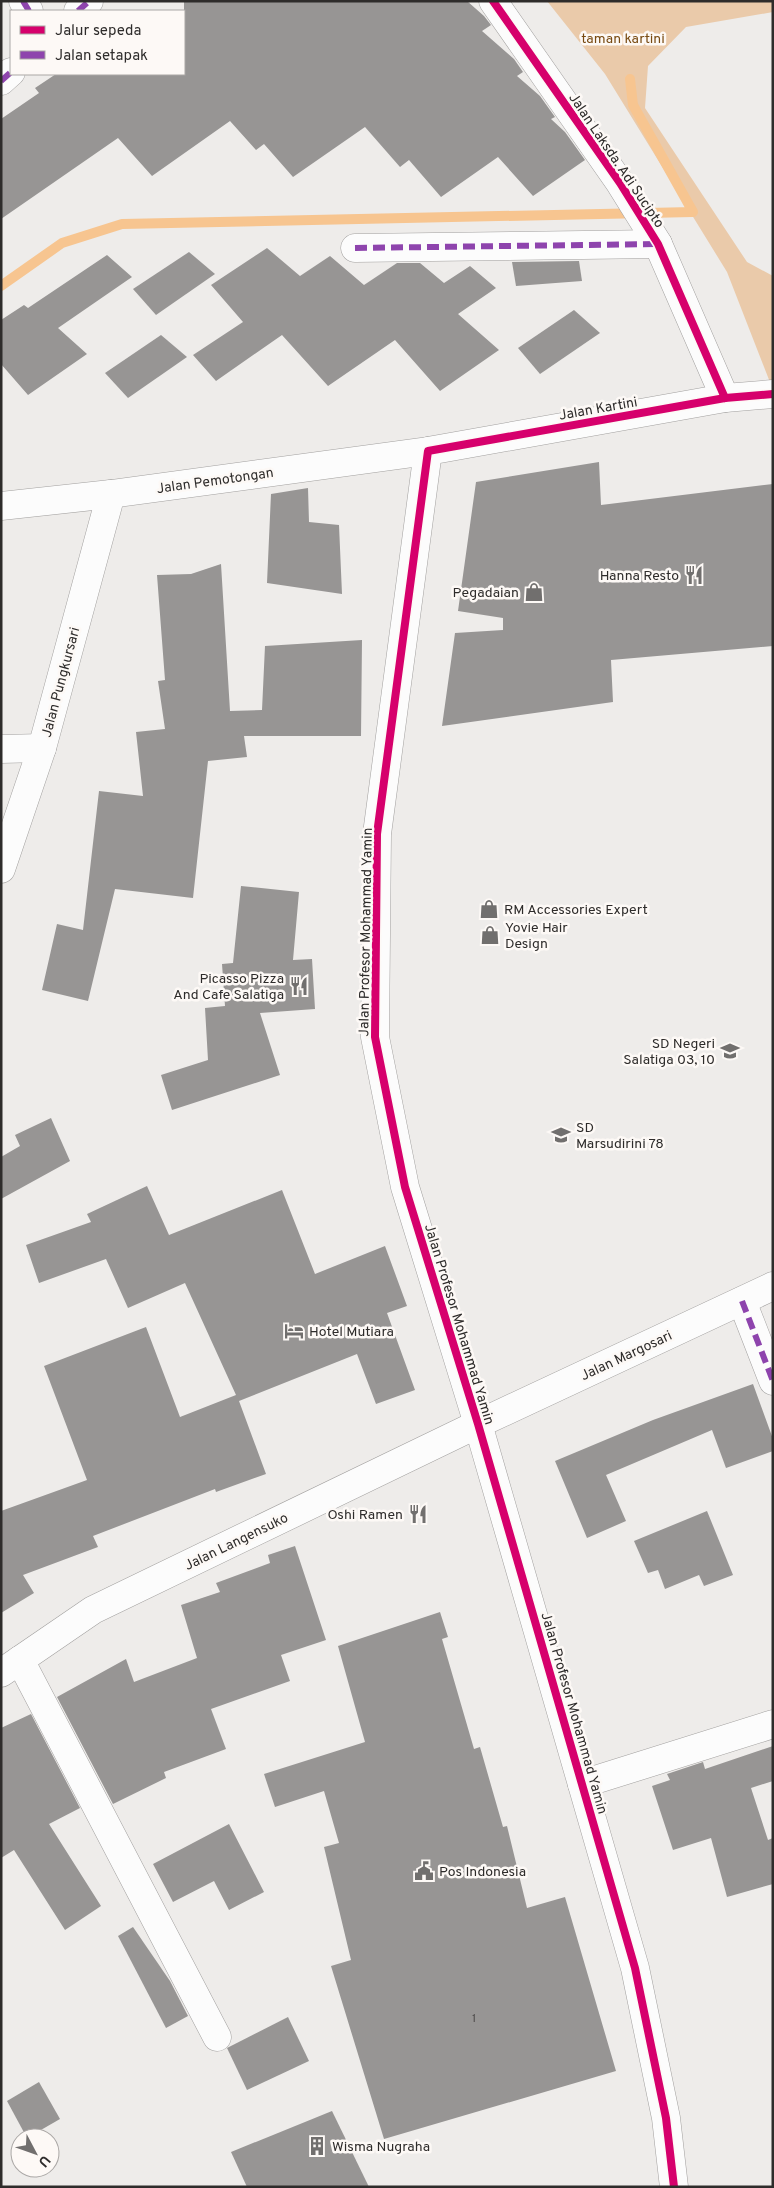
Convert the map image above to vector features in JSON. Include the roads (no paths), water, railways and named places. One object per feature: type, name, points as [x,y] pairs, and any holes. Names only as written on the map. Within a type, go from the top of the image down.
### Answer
[{"type":"street","points":[[79,10],[89,1]]},
{"type":"street","name":"Jalan Laksda. Adi Sucipto","points":[[493,1],[620,183],[656,242],[725,398]]},
{"type":"street","points":[[355,248],[656,242]]},
{"type":"street","name":"Jalan Kartini","points":[[428,452],[725,398],[773,394]]},
{"type":"street","name":"Jalan Pemotongan","points":[[1,506],[111,494],[428,452]]},
{"type":"street","name":"Jalan Profesor Mohammad Yamin","points":[[428,452],[377,834],[375,1037],[405,1187],[478,1424],[636,1968],[666,2118],[674,2187]]},
{"type":"street","name":"Jalan Pungkursari","points":[[1,868],[42,748],[111,494]]},
{"type":"street","points":[[1,749],[42,748]]},
{"type":"street","name":"Jalan Margosari","points":[[478,1424],[773,1286]]},
{"type":"street","points":[[742,1301],[773,1382]]},
{"type":"street","name":"Jalan Langensuko","points":[[11,1666],[93,1610],[478,1424]]},
{"type":"street","points":[[11,1666],[217,2037]]},
{"type":"street","points":[[582,1784],[773,1724]]},
{"type":"waterway","points":[[1,286],[62,243],[122,224],[693,212],[633,105],[630,79]]},
{"type":"place","name":"Hanna Resto","points":[[694,575]]},
{"type":"place","name":"Pegadaian","points":[[534,592]]},
{"type":"place","name":"RM Accessories Expert","points":[[489,909]]},
{"type":"place","name":"Yovie Hair Design","points":[[490,935]]},
{"type":"place","name":"Picasso Pizza And Cafe Salatiga","points":[[299,986]]},
{"type":"place","name":"SD Negeri Salatiga 03, 10","points":[[730,1051]]},
{"type":"place","name":"SD Marsudirini 78","points":[[561,1135]]},
{"type":"place","name":"Hotel Mutiara","points":[[294,1331]]},
{"type":"place","name":"Oshi Ramen","points":[[418,1514]]},
{"type":"place","name":"Pos Indonesia","points":[[424,1871]]},
{"type":"place","name":"Wisma Nugraha","points":[[317,2146]]},
{"type":"park label","name":"taman kartini","points":[[623,38]]}]
